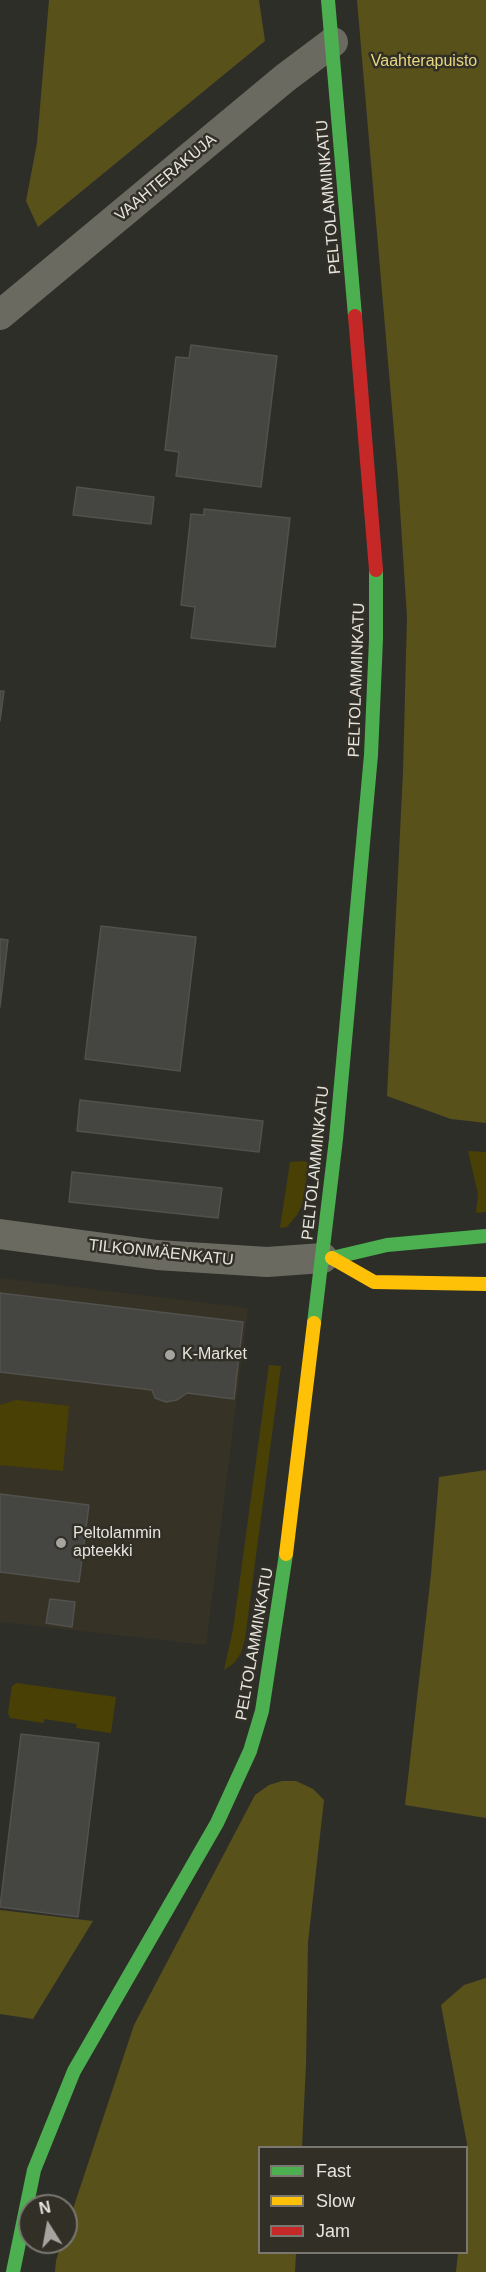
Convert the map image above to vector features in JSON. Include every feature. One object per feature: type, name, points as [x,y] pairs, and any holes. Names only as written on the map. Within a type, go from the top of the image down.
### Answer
[{"type":"street","name":"PELTOLAMMINKATU","points":[[13,2272],[34,2170],[74,2071],[217,1823],[250,1751],[262,1711],[285,1565],[327,1258],[371,755],[376,639],[376,571],[328,0]]},
{"type":"street","name":"VAAHTERAKUJA","points":[[0,315],[285,78],[333,42]]},
{"type":"street","name":"TILKONMÄENKATU","points":[[0,1234],[157,1255],[267,1262],[327,1258],[387,1245],[486,1236]]},
{"type":"street","points":[[327,1258],[374,1282],[486,1284]]},
{"type":"shaded area","points":[[468,1151],[486,1152],[486,1212],[476,1213],[478,1194]]},
{"type":"shaded area","points":[[290,1162],[308,1163],[308,1170],[302,1205],[287,1227],[280,1228]]},
{"type":"shaded area","points":[[0,1278],[248,1308],[206,1645],[0,1622]]},
{"type":"shaded area","points":[[269,1365],[281,1366],[245,1639],[241,1653],[234,1663],[224,1670],[233,1630]]},
{"type":"shaded area","points":[[16,1400],[69,1406],[63,1471],[0,1465],[0,1405]]},
{"type":"shaded area","points":[[17,1683],[116,1697],[111,1733],[76,1728],[77,1724],[44,1719],[44,1723],[10,1718],[8,1713],[12,1686]]},
{"type":"green space","points":[[49,0],[259,0],[265,41],[38,227],[26,201],[37,143]]},
{"type":"green space","name":"Vaahterapuisto","points":[[357,0],[486,0],[486,1123],[451,1119],[387,1096],[403,772],[407,617],[398,478]]},
{"type":"green space","points":[[486,1470],[486,1818],[405,1805],[431,1574],[439,1477]]},
{"type":"green space","points":[[282,1781],[296,1781],[313,1789],[324,1800],[308,1942],[302,2146],[258,2146],[258,2254],[296,2254],[295,2272],[55,2272],[58,2254],[78,2254],[78,2194],[134,2025],[255,1795],[269,1785]]},
{"type":"green space","points":[[0,1910],[93,1921],[33,2019],[0,2014]]},
{"type":"green space","points":[[486,1978],[486,2272],[456,2272],[458,2254],[468,2254],[468,2146],[441,2005],[464,1985]]},
{"type":"building","points":[[191,345],[277,356],[261,487],[176,476],[179,452],[165,450],[176,357],[189,358]]},
{"type":"building","points":[[77,487],[154,497],[151,524],[73,515]]},
{"type":"building","points":[[204,509],[290,518],[275,647],[191,638],[195,607],[181,605],[191,514],[204,515]]},
{"type":"building","points":[[0,691],[4,691],[0,721]]},
{"type":"building","points":[[101,926],[196,937],[180,1071],[85,1059]]},
{"type":"building","points":[[0,939],[8,940],[0,1007]]},
{"type":"building","points":[[80,1100],[263,1121],[259,1152],[77,1131]]},
{"type":"building","points":[[72,1172],[222,1188],[218,1218],[69,1202]]},
{"type":"building","points":[[0,1293],[243,1322],[234,1399],[187,1393],[177,1400],[166,1402],[155,1398],[152,1390],[0,1372]]},
{"type":"building","points":[[0,1494],[89,1505],[79,1582],[0,1572]]},
{"type":"building","points":[[50,1599],[75,1602],[72,1627],[46,1623]]},
{"type":"building","points":[[21,1734],[99,1743],[78,1917],[0,1907]]},
{"type":"traffic: fast","points":[[328,0],[355,316]]},
{"type":"traffic: fast","points":[[314,1323],[336,1139],[371,755],[376,639],[376,570]]},
{"type":"traffic: fast","points":[[323,1258],[387,1245],[486,1236]]},
{"type":"traffic: fast","points":[[13,2272],[34,2170],[74,2071],[217,1823],[250,1751],[262,1711],[286,1554]]},
{"type":"traffic: slow","points":[[332,1258],[374,1282],[486,1284]]},
{"type":"traffic: slow","points":[[286,1554],[314,1323]]},
{"type":"traffic: jam","points":[[355,316],[376,570]]},
{"type":"place","name":"K-Market","points":[[170,1355]]},
{"type":"place","name":"Peltolammin apteekki","points":[[61,1543]]}]
